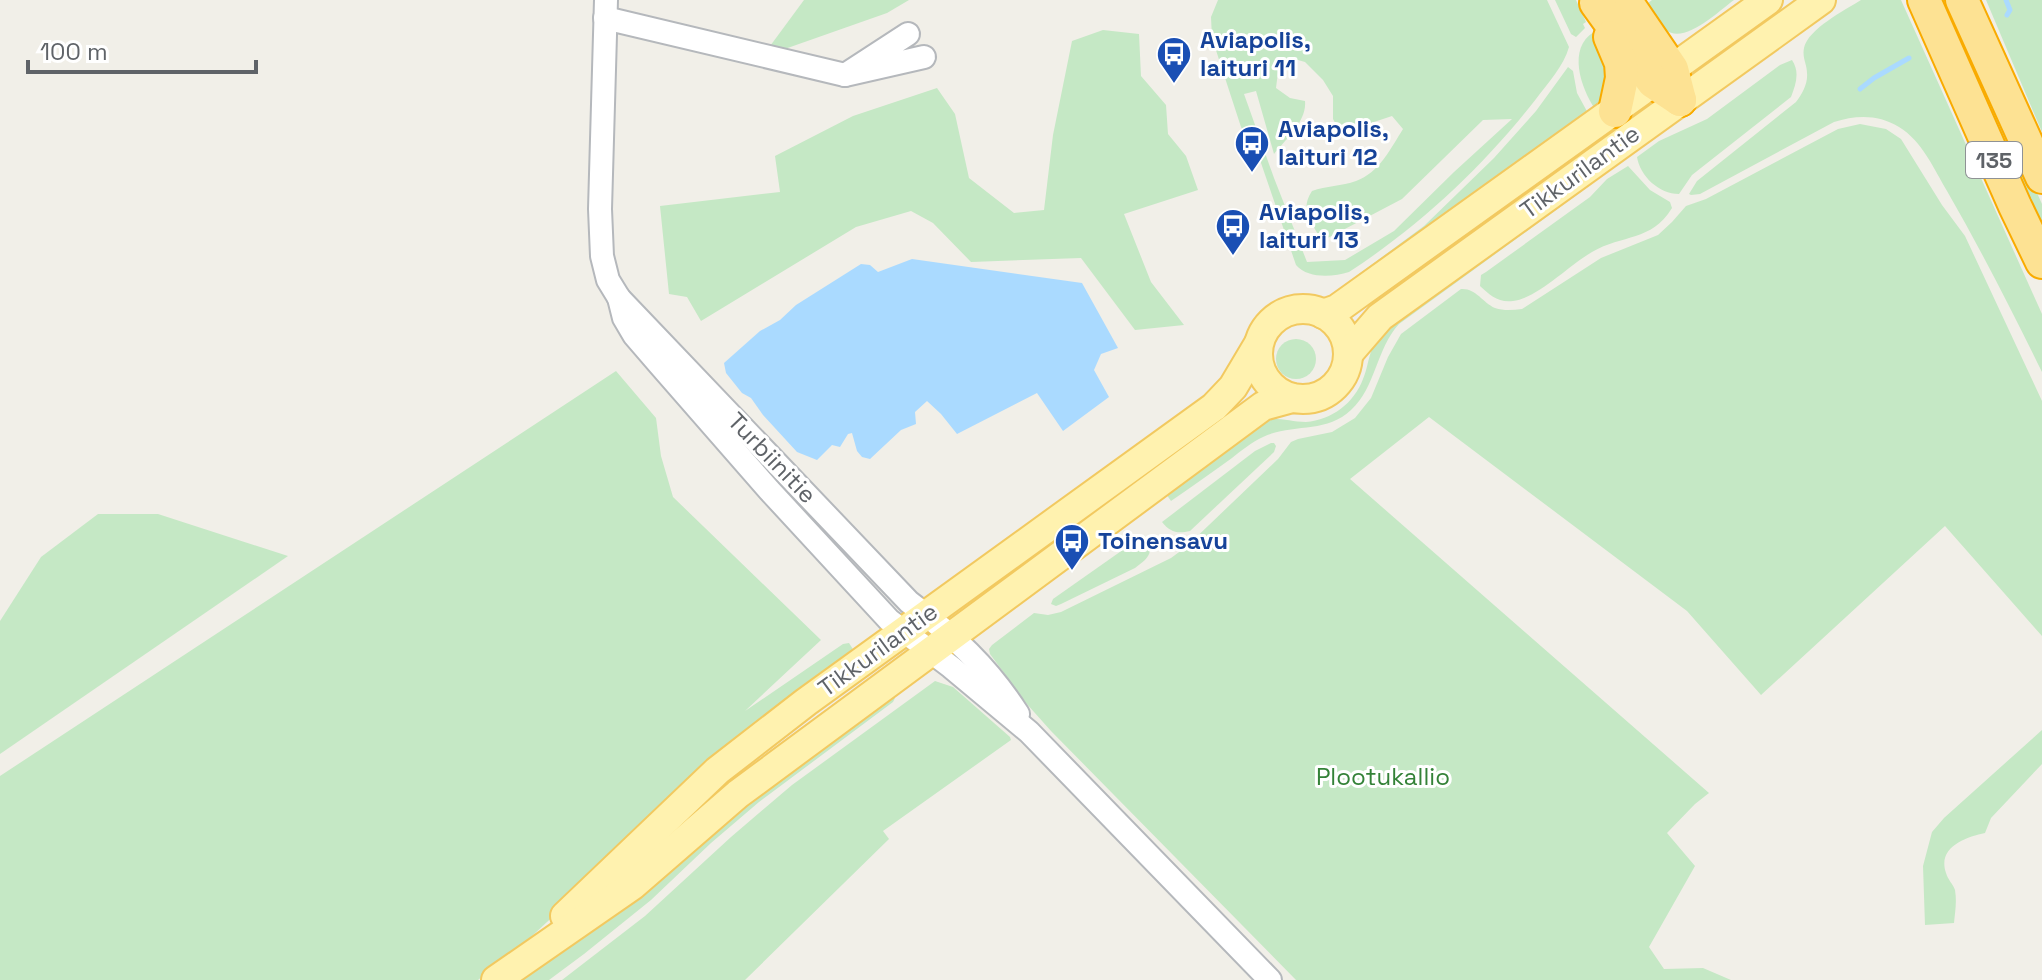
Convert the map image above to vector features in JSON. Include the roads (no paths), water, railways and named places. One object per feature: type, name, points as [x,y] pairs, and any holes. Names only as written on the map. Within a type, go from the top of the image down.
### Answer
[{"type":"highway","name":"135","points":[[1924,0],[2040,262]]},
{"type":"highway","name":"135","points":[[1962,0],[2042,177]]},
{"type":"highway","points":[[1974,0],[1984,50]]},
{"type":"highway","points":[[1605,1],[1680,100]]},
{"type":"highway","points":[[1605,1],[1621,63],[1622,78],[1615,111]]},
{"type":"main road","name":"Tikkurilantie","points":[[1323,314],[1337,309],[1768,0]]},
{"type":"main road","name":"Tikkurilantie","points":[[1348,354],[1380,317],[1821,0]]},
{"type":"main road","points":[[1309,310],[1331,319],[1343,333],[1348,354],[1344,373],[1335,386],[1323,395],[1307,399],[1292,398],[1278,392],[1264,376],[1258,360],[1258,345],[1269,325],[1286,313],[1309,310]]},
{"type":"main road","name":"Tikkurilantie","points":[[502,976],[717,771],[806,702],[1214,407],[1233,387],[1258,345]]},
{"type":"main road","name":"Tikkurilantie","points":[[502,976],[633,885],[738,794],[1263,406],[1292,398]]},
{"type":"street","points":[[606,9],[845,75],[924,57]]},
{"type":"street","name":"Turbiinitie","points":[[606,9],[600,209],[602,256],[608,280],[619,298],[909,602],[927,615]]},
{"type":"street","points":[[845,75],[908,34]]},
{"type":"street","name":"Turbiinitie","points":[[619,298],[624,318],[634,335],[769,490],[903,632]]},
{"type":"street","points":[[927,615],[951,667],[1029,732],[1270,980]]},
{"type":"street","points":[[903,632],[940,643]]},
{"type":"water","points":[[912,259],[1082,283],[1118,348],[1101,354],[1094,370],[1109,397],[1063,431],[1037,393],[957,434],[927,401],[915,412],[916,424],[901,430],[870,459],[862,457],[857,451],[852,433],[840,447],[832,445],[817,460],[797,452],[751,398],[742,393],[726,373],[724,363],[760,331],[861,264],[870,265],[878,272]]},
{"type":"waterway","points":[[2006,0],[2010,10],[2007,15]]},
{"type":"waterway","points":[[1860,89],[1909,58]]},
{"type":"place","name":"Aviapolis, laituri 11","points":[[1174,85]]},
{"type":"place","name":"Aviapolis, laituri 12","points":[[1252,174]]},
{"type":"place","name":"Aviapolis, laituri 13","points":[[1233,257]]},
{"type":"place","name":"Toinensavu","points":[[1072,572]]},
{"type":"park label","name":"Plootukallio","points":[[1383,777]]}]
